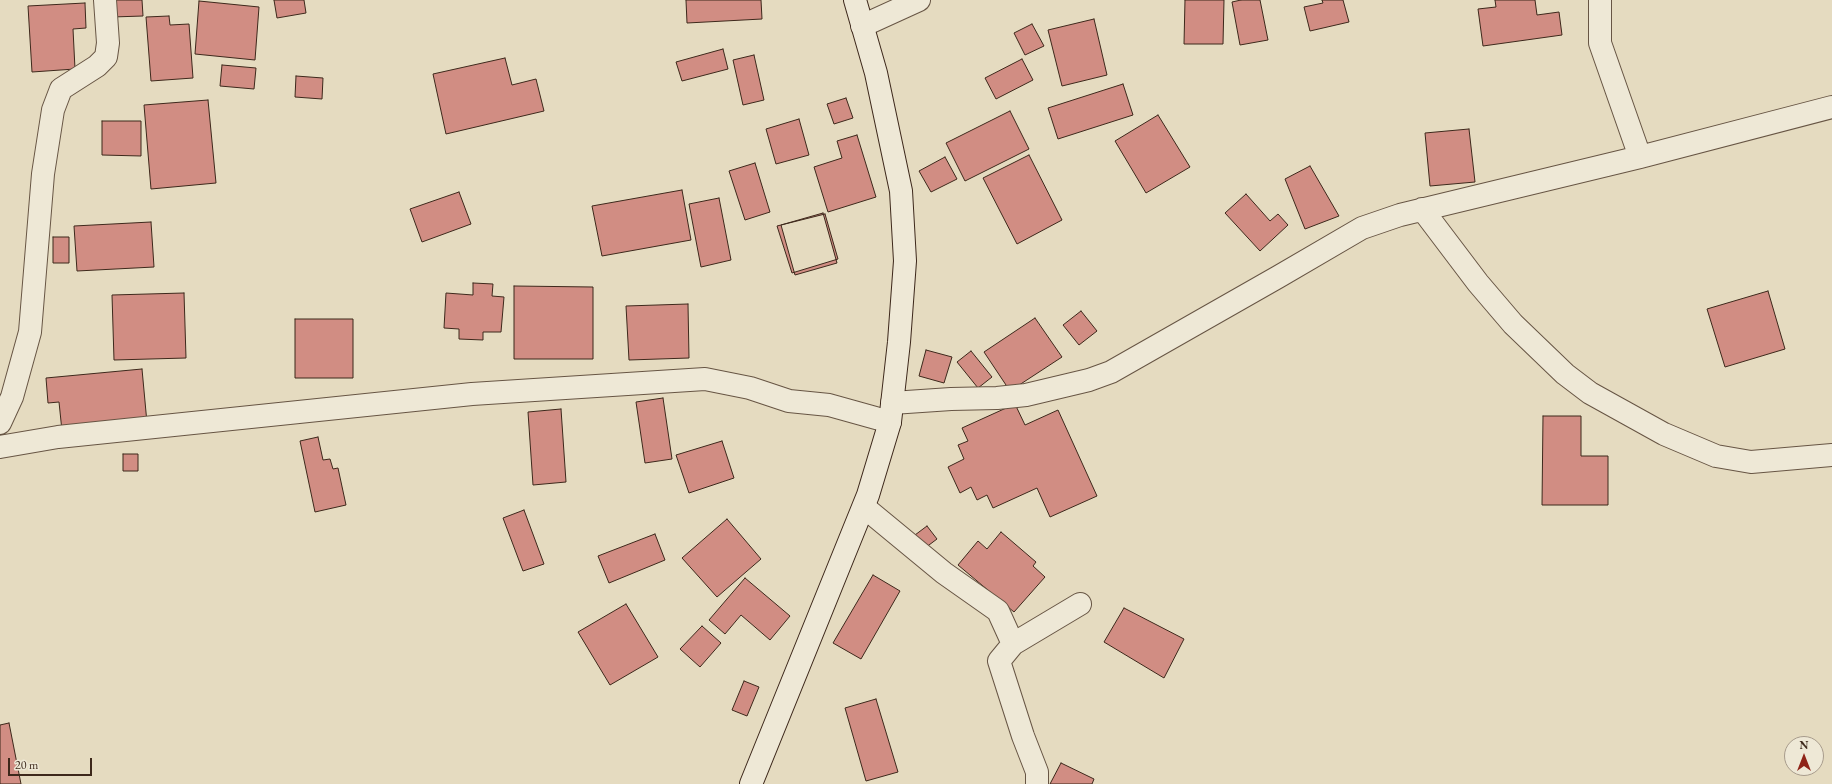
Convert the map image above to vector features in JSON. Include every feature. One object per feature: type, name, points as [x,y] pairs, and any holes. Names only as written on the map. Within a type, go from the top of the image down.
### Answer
[{"type":"street","points":[[0,423],[12,397],[30,332],[43,174],[54,110],[61,89],[97,66],[106,57],[108,43],[105,0]]},
{"type":"street","points":[[751,784],[864,507],[891,412],[905,261],[901,191],[876,73],[855,0]]},
{"type":"street","points":[[862,26],[919,0]]},
{"type":"street","points":[[1600,0],[1600,43],[1640,157]]},
{"type":"street","points":[[0,447],[58,437],[472,394],[705,379],[750,388],[789,401],[891,412],[951,399],[997,398],[1026,395],[1089,380],[1111,372],[1362,228],[1400,214],[1640,157],[1832,107]]},
{"type":"street","points":[[1422,209],[1478,283],[1513,324],[1565,374],[1603,401],[1664,434],[1716,456],[1751,462],[1832,455]]},
{"type":"street","points":[[864,507],[944,573],[998,611],[1013,644]]},
{"type":"street","points":[[1037,784],[1037,772],[1022,736],[999,661],[1013,644],[1080,604]]},
{"type":"building","points":[[112,0],[142,0],[143,16],[112,17]]},
{"type":"building","points":[[274,0],[304,0],[306,13],[277,18]]},
{"type":"building","points":[[686,0],[761,0],[762,19],[687,23]]},
{"type":"building","points":[[1185,0],[1224,0],[1223,44],[1184,44]]},
{"type":"building","points":[[1241,0],[1260,0],[1268,40],[1240,45],[1232,2]]},
{"type":"building","points":[[1322,0],[1343,0],[1349,22],[1310,31],[1304,7],[1323,3]]},
{"type":"building","points":[[1495,0],[1535,0],[1537,15],[1559,12],[1562,35],[1483,46],[1478,9],[1496,7]]},
{"type":"building","points":[[199,1],[259,7],[255,60],[195,54]]},
{"type":"building","points":[[85,3],[86,28],[73,29],[75,69],[32,72],[28,6]]},
{"type":"building","points":[[169,16],[170,25],[189,24],[193,78],[151,81],[146,17]]},
{"type":"building","points":[[1094,19],[1107,75],[1062,86],[1048,30]]},
{"type":"building","points":[[1032,24],[1044,46],[1025,55],[1014,33]]},
{"type":"building","points":[[723,49],[728,69],[682,81],[676,62]]},
{"type":"building","points":[[754,55],[764,100],[743,105],[733,60]]},
{"type":"building","points":[[505,58],[512,85],[536,79],[544,111],[446,134],[433,74]]},
{"type":"building","points":[[1022,59],[1033,80],[996,99],[985,78]]},
{"type":"building","points":[[222,65],[256,68],[254,89],[220,86]]},
{"type":"building","points":[[296,76],[323,78],[322,99],[295,97]]},
{"type":"building","points":[[1123,84],[1133,115],[1058,139],[1048,108]]},
{"type":"building","points":[[846,98],[853,118],[834,124],[827,104]]},
{"type":"building","points":[[208,100],[216,183],[151,189],[144,105]]},
{"type":"building","points":[[1010,111],[1029,149],[965,181],[946,143]]},
{"type":"building","points":[[1158,115],[1190,167],[1146,193],[1115,141]]},
{"type":"building","points":[[799,119],[809,155],[776,164],[766,129]]},
{"type":"building","points":[[102,121],[141,121],[141,156],[102,155]]},
{"type":"building","points":[[1469,129],[1475,182],[1430,186],[1425,133]]},
{"type":"building","points":[[857,135],[876,197],[828,212],[814,167],[842,158],[837,141]]},
{"type":"building","points":[[1029,155],[1062,220],[1017,244],[983,178]]},
{"type":"building","points":[[945,157],[957,179],[931,192],[919,171]]},
{"type":"building","points":[[755,163],[770,212],[745,220],[729,171]]},
{"type":"building","points":[[1310,166],[1339,216],[1305,229],[1285,179]]},
{"type":"building","points":[[682,190],[691,240],[602,256],[592,206]]},
{"type":"building","points":[[459,192],[471,224],[422,242],[410,209]]},
{"type":"building","points":[[1246,194],[1270,221],[1278,214],[1288,225],[1260,251],[1225,213]]},
{"type":"building","points":[[719,198],[731,260],[701,267],[689,204]]},
{"type":"building","points":[[823,213],[837,263],[795,275],[781,225]]},
{"type":"building","points":[[825,214],[838,259],[792,273],[777,226]]},
{"type":"building","points":[[151,222],[154,267],[77,271],[74,226]]},
{"type":"building","points":[[53,237],[69,237],[69,263],[53,263]]},
{"type":"building","points":[[473,283],[493,284],[492,296],[504,297],[501,332],[483,332],[483,340],[459,339],[459,329],[444,328],[446,293],[473,295]]},
{"type":"building","points":[[514,286],[593,287],[593,359],[514,359]]},
{"type":"building","points":[[1768,291],[1785,349],[1725,367],[1707,309]]},
{"type":"building","points":[[184,293],[186,358],[114,360],[112,295]]},
{"type":"building","points":[[688,304],[689,358],[629,360],[626,306]]},
{"type":"building","points":[[1081,311],[1097,331],[1079,345],[1063,325]]},
{"type":"building","points":[[1035,318],[1062,357],[1010,391],[984,352]]},
{"type":"building","points":[[295,319],[353,319],[353,378],[295,378]]},
{"type":"building","points":[[926,350],[952,357],[944,383],[919,376]]},
{"type":"building","points":[[971,351],[992,377],[978,388],[957,362]]},
{"type":"building","points":[[142,369],[147,423],[62,431],[59,402],[48,403],[46,378]]},
{"type":"building","points":[[663,398],[672,459],[645,463],[636,402]]},
{"type":"building","points":[[1015,404],[1025,425],[1058,410],[1097,496],[1050,517],[1037,488],[993,508],[987,495],[977,500],[971,487],[960,493],[948,467],[964,459],[958,445],[968,441],[962,428]]},
{"type":"building","points":[[561,409],[566,482],[533,485],[528,412]]},
{"type":"building","points":[[1543,416],[1581,416],[1581,456],[1608,456],[1608,505],[1542,505]]},
{"type":"building","points":[[318,437],[323,460],[330,459],[333,469],[338,468],[346,505],[315,512],[300,441]]},
{"type":"building","points":[[722,441],[734,478],[689,493],[676,455]]},
{"type":"building","points":[[123,454],[138,454],[138,471],[123,471]]},
{"type":"building","points":[[524,510],[544,564],[523,571],[503,518]]},
{"type":"building","points":[[727,519],[761,559],[717,597],[682,558]]},
{"type":"building","points":[[927,526],[937,539],[925,548],[915,535]]},
{"type":"building","points":[[1001,532],[1036,562],[1033,566],[1045,577],[1014,612],[958,565],[978,541],[987,549]]},
{"type":"building","points":[[655,534],[665,560],[609,583],[598,556]]},
{"type":"building","points":[[873,575],[900,591],[861,659],[833,643]]},
{"type":"building","points":[[745,578],[790,616],[770,640],[741,615],[725,634],[709,620]]},
{"type":"building","points":[[626,604],[658,657],[610,685],[578,632]]},
{"type":"building","points":[[1124,608],[1184,639],[1164,678],[1104,642]]},
{"type":"building","points":[[702,626],[721,643],[700,667],[680,649]]},
{"type":"building","points":[[744,681],[759,687],[747,716],[732,710]]},
{"type":"building","points":[[876,699],[898,772],[866,781],[845,708]]},
{"type":"building","points":[[9,723],[21,784],[0,784],[0,725]]},
{"type":"building","points":[[1061,763],[1094,779],[1092,784],[1050,784]]}]
